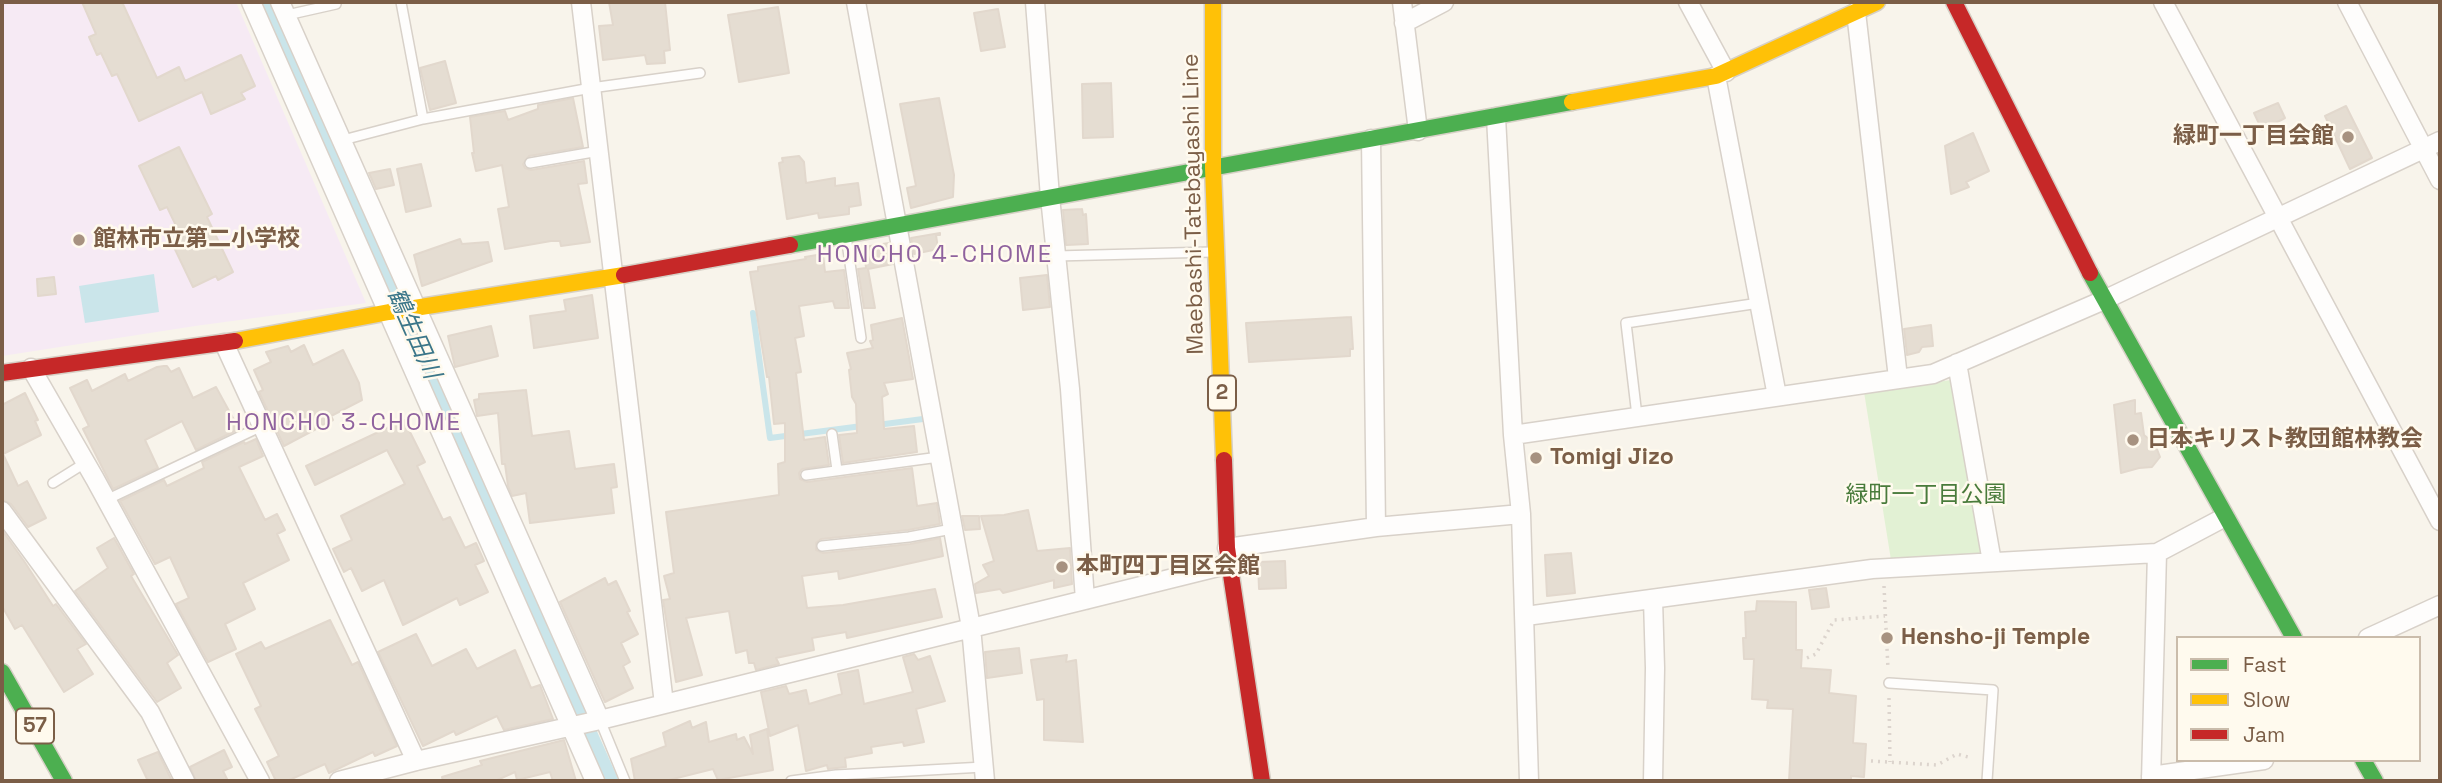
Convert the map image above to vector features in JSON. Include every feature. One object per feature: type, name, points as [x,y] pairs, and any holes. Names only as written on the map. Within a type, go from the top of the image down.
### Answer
[{"type":"street","points":[[251,2],[574,726],[595,781]]},
{"type":"street","points":[[581,2],[664,704]]},
{"type":"street","points":[[856,2],[971,627],[984,774]]},
{"type":"street","points":[[1035,2],[1050,197],[1070,389],[1085,600]]},
{"type":"street","name":"Maebashi-Tatebayashi Line","points":[[1213,2],[1213,168],[1228,556],[1262,781]]},
{"type":"street","points":[[1402,2],[1418,131]]},
{"type":"street","points":[[1404,23],[1444,2]]},
{"type":"street","points":[[1688,2],[1721,74],[1777,396]]},
{"type":"street","points":[[2,373],[224,343],[391,312],[613,277],[1721,74],[1877,2]]},
{"type":"street","points":[[1954,2],[2104,300],[2293,636]]},
{"type":"street","points":[[2163,2],[2440,521]]},
{"type":"street","points":[[2347,2],[2432,145],[2440,180]]},
{"type":"street","points":[[284,9],[597,721]]},
{"type":"street","points":[[1856,12],[1898,378]]},
{"type":"street","points":[[1496,117],[1513,435],[1521,514],[1529,781]]},
{"type":"street","points":[[1371,139],[1376,527]]},
{"type":"street","points":[[1513,435],[1933,374],[2104,300],[2432,145]]},
{"type":"street","points":[[224,343],[416,761]]},
{"type":"street","points":[[1957,363],[1992,562]]},
{"type":"street","points":[[30,368],[106,499],[260,781]]},
{"type":"street","points":[[2,511],[150,712],[185,781]]},
{"type":"street","points":[[339,781],[597,721],[1085,600],[1228,556],[1376,527],[1521,514]]},
{"type":"street","points":[[1525,615],[1883,568],[2157,553],[2225,517]]},
{"type":"street","points":[[2157,553],[2151,778],[2251,762]]},
{"type":"street","points":[[1653,599],[1653,781]]},
{"type":"street","points":[[2372,636],[2440,605]]},
{"type":"street","name":"57","points":[[2,672],[64,781]]},
{"type":"street","points":[[2364,762],[2375,781]]},
{"type":"lane","points":[[401,2],[423,119]]},
{"type":"lane","points":[[284,9],[335,4]]},
{"type":"lane","points":[[343,141],[423,119],[591,88],[699,73]]},
{"type":"lane","points":[[530,163],[599,152]]},
{"type":"lane","points":[[846,235],[861,338]]},
{"type":"lane","points":[[1056,256],[1216,252]]},
{"type":"lane","points":[[1637,416],[1626,323],[1759,303]]},
{"type":"lane","points":[[106,499],[262,426]]},
{"type":"lane","points":[[832,435],[837,470]]},
{"type":"lane","points":[[806,475],[939,457]]},
{"type":"lane","points":[[52,484],[85,463]]},
{"type":"lane","points":[[822,546],[909,537],[953,529]]},
{"type":"lane","points":[[1889,683],[1993,690],[1987,781]]},
{"type":"lane","points":[[597,721],[625,781]]},
{"type":"lane","points":[[791,781],[836,775],[984,774]]},
{"type":"path","points":[[1883,568],[1890,762]]},
{"type":"path","points":[[1807,658],[1816,654],[1834,620],[1885,616]]},
{"type":"path","points":[[1871,761],[1937,765],[1958,754],[1968,757]]},
{"type":"shaded area","points":[[2,2],[236,2],[366,303],[2,356]]},
{"type":"green space","name":"緑町一丁目公園","points":[[1951,380],[1983,554],[1891,560],[1864,392]]},
{"type":"water","name":"鶴生田川","points":[[259,2],[274,2],[619,781],[603,781]]},
{"type":"water","points":[[154,274],[159,312],[85,323],[79,286]]},
{"type":"building","points":[[82,2],[122,2],[157,78],[179,67],[185,81],[241,55],[255,86],[241,93],[245,99],[211,114],[202,92],[139,121],[117,74],[112,76],[101,53],[97,55],[89,37],[96,34]]},
{"type":"building","points":[[609,2],[665,2],[670,50],[664,51],[665,63],[647,64],[645,55],[603,60],[599,26],[613,25]]},
{"type":"building","points":[[778,7],[789,73],[739,82],[728,15]]},
{"type":"building","points":[[998,9],[1005,47],[981,51],[974,13]]},
{"type":"building","points":[[445,61],[456,103],[430,110],[420,68]]},
{"type":"building","points":[[1111,83],[1113,137],[1083,138],[1082,84]]},
{"type":"building","points":[[573,98],[583,147],[529,156],[523,164],[531,170],[584,161],[587,183],[578,184],[590,242],[561,246],[560,241],[551,241],[505,249],[498,209],[509,207],[502,165],[476,171],[470,117],[505,111],[508,120],[538,109],[538,105]]},
{"type":"building","points":[[939,98],[954,175],[953,197],[911,208],[907,188],[916,186],[900,104]]},
{"type":"building","points":[[2278,103],[2285,118],[2262,130],[2254,113]]},
{"type":"building","name":"緑町一丁目会館","points":[[2346,106],[2372,158],[2350,169],[2325,116]]},
{"type":"building","points":[[1973,133],[1989,171],[1966,182],[1969,187],[1951,194],[1945,146]]},
{"type":"building","points":[[179,147],[212,214],[207,217],[233,272],[218,280],[216,276],[193,287],[171,241],[181,236],[167,207],[160,210],[139,166]]},
{"type":"building","points":[[799,156],[804,162],[806,183],[835,178],[835,186],[858,183],[861,205],[849,207],[849,214],[819,218],[818,213],[787,219],[779,163],[783,162],[782,158]]},
{"type":"building","points":[[421,164],[431,206],[406,212],[397,169]]},
{"type":"building","points":[[390,169],[394,185],[376,189],[369,173]]},
{"type":"building","points":[[1082,209],[1083,215],[1086,214],[1088,244],[1066,245],[1063,210]]},
{"type":"building","points":[[940,233],[936,235],[938,249],[914,254],[911,238]]},
{"type":"building","points":[[460,239],[462,244],[488,242],[492,261],[422,286],[414,255]]},
{"type":"building","points":[[889,243],[893,264],[868,269],[875,308],[864,308],[858,269],[866,268],[864,247]]},
{"type":"building","points":[[823,254],[825,272],[844,270],[849,308],[835,308],[833,301],[799,306],[804,336],[795,338],[801,372],[796,373],[804,440],[825,437],[829,465],[802,469],[799,473],[800,479],[807,482],[912,468],[917,506],[937,503],[940,524],[821,539],[816,543],[816,550],[823,553],[910,544],[940,538],[943,556],[839,579],[838,571],[802,576],[807,608],[843,605],[935,589],[942,617],[847,638],[846,632],[812,638],[814,650],[776,658],[779,664],[756,670],[754,663],[749,663],[747,650],[736,653],[729,611],[686,618],[702,675],[676,682],[663,600],[670,599],[664,576],[674,573],[666,512],[779,495],[778,464],[785,462],[785,423],[774,424],[769,377],[750,272],[758,271],[758,267]]},
{"type":"building","points":[[1047,275],[1050,307],[1023,310],[1020,278]]},
{"type":"building","points":[[54,277],[56,294],[38,296],[37,279]]},
{"type":"building","points":[[592,295],[598,338],[534,348],[530,316],[566,311],[564,300]]},
{"type":"building","points":[[1351,317],[1353,349],[1350,349],[1350,356],[1249,362],[1246,323]]},
{"type":"building","points":[[902,318],[913,379],[884,383],[888,394],[882,397],[884,429],[914,426],[917,452],[843,463],[839,435],[857,433],[856,404],[852,397],[851,369],[847,353],[873,348],[870,341],[873,340],[871,325]]},
{"type":"building","points":[[1931,325],[1933,346],[1922,347],[1919,352],[1907,355],[1904,329]]},
{"type":"building","points":[[491,326],[498,356],[455,367],[448,336]]},
{"type":"building","points":[[304,345],[313,365],[343,350],[359,383],[362,400],[331,416],[333,420],[284,446],[259,392],[263,390],[254,370],[271,362],[266,352],[288,346],[291,352]]},
{"type":"building","points":[[167,366],[171,372],[179,368],[193,398],[216,387],[239,429],[196,450],[182,421],[145,440],[158,468],[113,489],[83,429],[89,426],[70,388],[87,380],[92,391],[125,374],[128,381],[157,367]]},
{"type":"building","points":[[526,390],[532,436],[569,431],[575,469],[614,464],[617,487],[611,488],[614,513],[530,523],[526,493],[512,496],[508,486],[505,464],[502,464],[498,413],[477,416],[474,400],[479,399],[479,394]]},
{"type":"building","points":[[25,393],[38,420],[35,421],[41,435],[3,454],[18,486],[27,481],[46,518],[28,527],[11,504],[2,500],[2,405]]},
{"type":"building","name":"日本キリスト教団館林教会","points":[[2135,400],[2135,414],[2141,413],[2144,435],[2155,444],[2160,457],[2152,467],[2121,473],[2114,405]]},
{"type":"building","points":[[404,420],[425,462],[417,466],[443,520],[450,517],[465,548],[476,543],[484,561],[475,565],[488,592],[460,605],[457,598],[403,625],[384,580],[362,591],[351,568],[344,572],[333,549],[352,540],[341,516],[405,484],[387,450],[315,485],[306,466]]},
{"type":"building","points":[[256,439],[263,456],[239,467],[265,520],[277,514],[285,530],[277,534],[289,560],[243,583],[255,609],[225,624],[236,649],[208,662],[176,604],[189,598],[170,557],[155,564],[120,501],[164,480],[167,486],[204,468],[202,462]]},
{"type":"building","points":[[1028,510],[1037,551],[1070,548],[1072,584],[1054,588],[1054,580],[1003,593],[1000,589],[976,593],[975,584],[989,576],[983,565],[994,561],[981,516]]},
{"type":"building","points":[[962,516],[979,516],[980,529],[965,530]]},
{"type":"building","points":[[2,530],[53,606],[56,604],[86,644],[77,649],[93,674],[64,692],[22,625],[15,629],[2,606]]},
{"type":"building","points":[[114,538],[134,574],[131,576],[178,655],[167,663],[181,688],[157,702],[75,591],[108,568],[97,548]]},
{"type":"building","points":[[1571,553],[1575,593],[1547,596],[1545,555]]},
{"type":"building","points":[[1285,561],[1286,588],[1259,589],[1258,562]]},
{"type":"building","points":[[605,578],[608,585],[616,581],[638,634],[621,643],[630,662],[623,666],[633,688],[605,702],[560,602]]},
{"type":"building","points":[[1826,588],[1829,607],[1812,609],[1809,590]]},
{"type":"building","points":[[1757,601],[1796,602],[1796,650],[1802,650],[1801,668],[1831,670],[1829,693],[1856,696],[1853,743],[1866,744],[1864,777],[1851,776],[1851,781],[1789,781],[1793,709],[1767,708],[1768,700],[1752,699],[1754,659],[1744,659],[1745,612],[1756,611]]},
{"type":"building","points":[[330,620],[352,665],[358,662],[397,746],[375,756],[373,752],[329,773],[325,764],[287,781],[276,781],[267,762],[279,756],[255,709],[261,706],[236,654],[261,642],[265,649]]},
{"type":"building","points":[[416,634],[432,666],[466,649],[477,669],[515,650],[531,688],[540,685],[553,719],[504,730],[497,716],[456,735],[454,731],[423,746],[378,652]]},
{"type":"building","points":[[1019,648],[1022,673],[987,678],[985,652]]},
{"type":"building","points":[[914,654],[918,660],[930,656],[945,701],[916,709],[924,742],[904,746],[903,742],[871,747],[872,753],[845,758],[846,767],[828,769],[827,765],[806,771],[798,725],[770,736],[761,692],[786,686],[789,694],[806,690],[809,704],[842,694],[838,674],[858,670],[864,704],[913,692],[903,657]]},
{"type":"building","points":[[1067,655],[1066,662],[1076,660],[1083,742],[1044,740],[1044,699],[1037,700],[1031,660]]},
{"type":"building","points":[[690,721],[692,728],[706,722],[709,742],[736,734],[737,740],[744,737],[753,754],[750,735],[767,729],[773,770],[718,780],[713,769],[665,781],[635,781],[631,759],[666,746],[663,733]]},
{"type":"building","points":[[564,740],[576,781],[553,781],[550,772],[517,780],[515,772],[495,781],[443,781],[442,777],[482,765],[480,761]]},
{"type":"building","points":[[224,750],[232,767],[223,771],[228,781],[196,781],[190,767]]},
{"type":"building","points":[[158,752],[172,781],[148,781],[138,760]]},
{"type":"waterway","points":[[753,313],[770,438],[862,426]]},
{"type":"waterway","points":[[877,425],[923,419]]},
{"type":"traffic: fast","points":[[790,245],[1572,102]]},
{"type":"traffic: fast","points":[[2090,273],[2293,636]]},
{"type":"traffic: fast","points":[[2,672],[64,781]]},
{"type":"traffic: fast","points":[[2364,762],[2375,781]]},
{"type":"traffic: slow","points":[[1213,2],[1213,168],[1224,460]]},
{"type":"traffic: slow","points":[[1572,102],[1716,76],[1877,2]]},
{"type":"traffic: slow","points":[[235,341],[389,312],[624,275]]},
{"type":"traffic: jam","points":[[1954,2],[2090,273]]},
{"type":"traffic: jam","points":[[624,275],[790,245]]},
{"type":"traffic: jam","points":[[2,373],[235,341]]},
{"type":"traffic: jam","points":[[1224,460],[1227,548],[1262,781]]},
{"type":"place","name":"緑町一丁目会館","points":[[2348,137]]},
{"type":"place","name":"館林市立第二小学校","points":[[79,240]]},
{"type":"place","name":"日本キリスト教団館林教会","points":[[2133,440]]},
{"type":"place","name":"Tomigi Jizo","points":[[1536,458]]},
{"type":"place","name":"本町四丁目区会館","points":[[1062,567]]},
{"type":"place","name":"Hensho-ji Temple","points":[[1887,638]]},
{"type":"district","name":"HONCHO 4-CHOME","points":[[935,255]]},
{"type":"district","name":"HONCHO 3-CHOME","points":[[344,423]]}]
